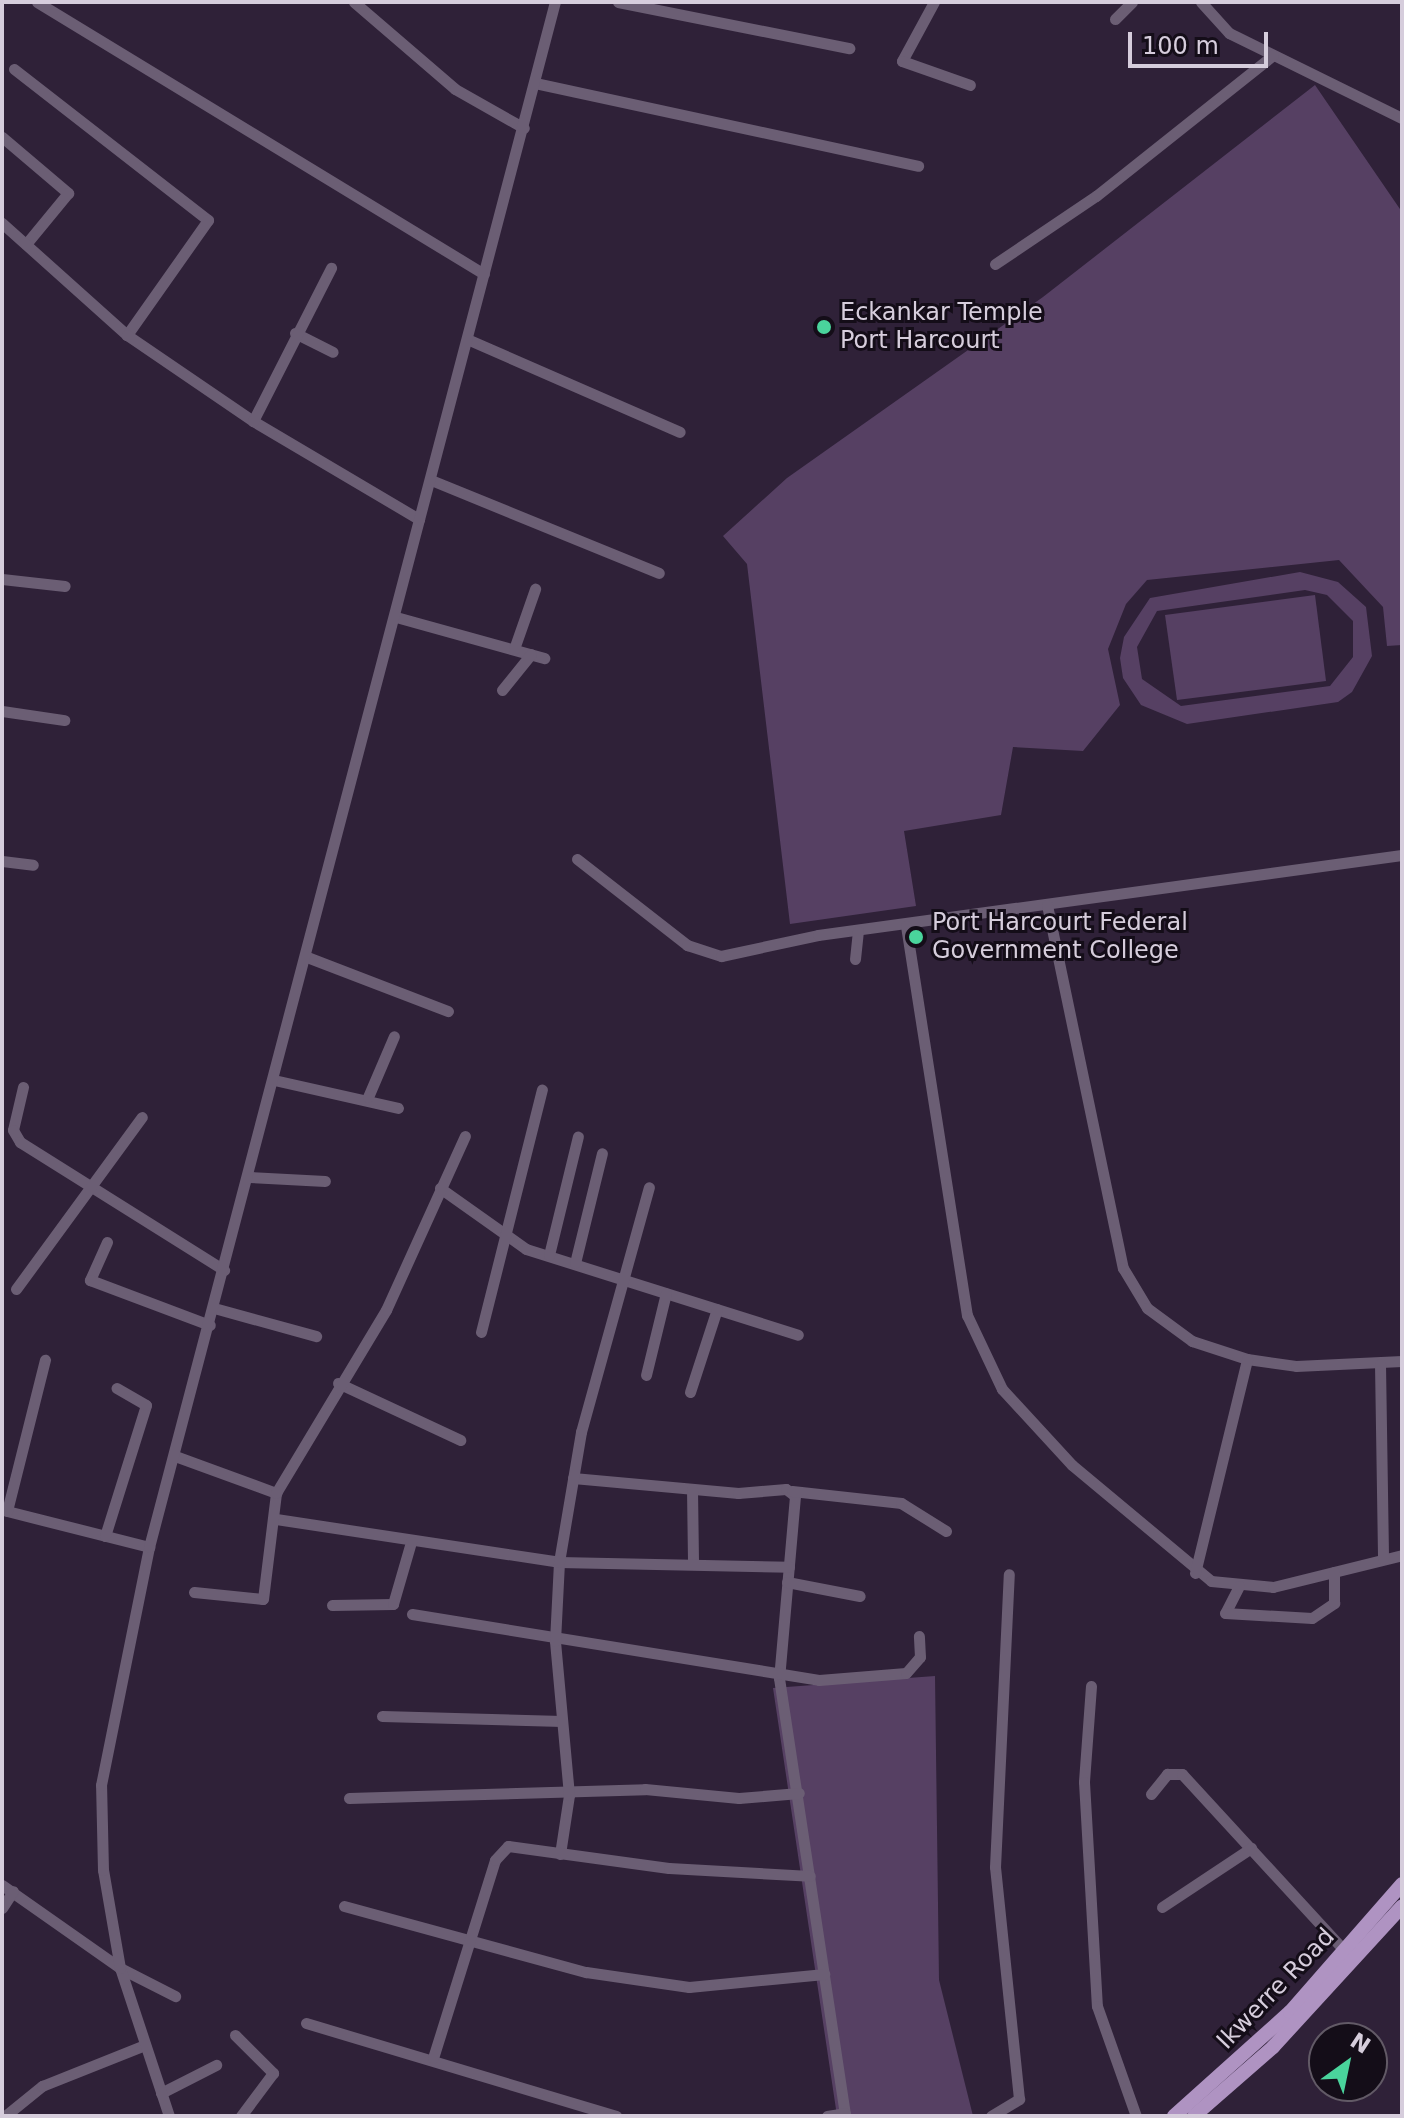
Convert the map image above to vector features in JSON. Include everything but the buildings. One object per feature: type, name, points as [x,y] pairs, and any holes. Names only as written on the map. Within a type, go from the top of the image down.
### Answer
[{"type":"main road","name":"Ikwerre Road","points":[[1174,2116],[1257,2044],[1345,1951],[1402,1884]]},
{"type":"main road","name":"Ikwerre Road","points":[[1194,2116],[1273,2047],[1402,1906]]},
{"type":"street","points":[[37,2],[484,274]]},
{"type":"street","points":[[354,2],[455,89],[524,128]]},
{"type":"street","points":[[169,2116],[120,1968],[103,1870],[101,1785],[149,1547],[307,957],[555,2]]},
{"type":"street","points":[[618,2],[849,48]]},
{"type":"street","points":[[934,2],[902,61],[970,85]]},
{"type":"street","points":[[1115,19],[1132,2]]},
{"type":"street","points":[[1201,2],[1229,33],[1402,118]]},
{"type":"street","points":[[995,264],[1096,196],[1273,55]]},
{"type":"street","points":[[14,69],[208,220],[127,335]]},
{"type":"street","points":[[535,83],[918,166]]},
{"type":"street","points":[[2,137],[68,193],[26,244]]},
{"type":"street","points":[[2,223],[127,335],[253,421],[419,519]]},
{"type":"street","points":[[253,421],[295,333],[331,268]]},
{"type":"street","points":[[295,333],[333,352]]},
{"type":"street","points":[[467,339],[680,432]]},
{"type":"street","points":[[431,480],[659,573]]},
{"type":"street","points":[[2,579],[65,586]]},
{"type":"street","points":[[514,649],[535,589]]},
{"type":"street","points":[[396,617],[544,658]]},
{"type":"street","points":[[502,690],[531,654]]},
{"type":"street","points":[[2,711],[64,720]]},
{"type":"street","points":[[577,859],[703,955],[1402,855]]},
{"type":"street","points":[[2,861],[33,865]]},
{"type":"street","points":[[1047,905],[1123,1268],[1163,1323],[1247,1359],[1380,1364],[1402,1361]]},
{"type":"street","points":[[906,926],[972,1332],[1024,1416],[1195,1573],[1239,1586],[1334,1572],[1402,1555]]},
{"type":"street","points":[[855,959],[858,931]]},
{"type":"street","points":[[307,957],[448,1011]]},
{"type":"street","points":[[368,1097],[394,1036]]},
{"type":"street","points":[[274,1080],[368,1097],[398,1108]]},
{"type":"street","points":[[23,1087],[14,1136],[97,1184],[224,1270]]},
{"type":"street","points":[[481,1332],[542,1090]]},
{"type":"street","points":[[16,1289],[97,1184],[142,1117]]},
{"type":"street","points":[[194,1592],[260,1602],[276,1519],[276,1493],[338,1383],[386,1310],[465,1136]]},
{"type":"street","points":[[549,1255],[578,1136]]},
{"type":"street","points":[[575,1263],[602,1153]]},
{"type":"street","points":[[249,1177],[325,1181]]},
{"type":"street","points":[[560,1854],[569,1795],[555,1641],[559,1562],[573,1478],[622,1278],[649,1187]]},
{"type":"street","points":[[440,1188],[506,1237],[549,1255],[798,1335]]},
{"type":"street","points":[[107,1242],[90,1280],[210,1325]]},
{"type":"street","points":[[646,1375],[666,1293]]},
{"type":"street","points":[[214,1308],[316,1336]]},
{"type":"street","points":[[690,1392],[717,1309]]},
{"type":"street","points":[[1195,1573],[1247,1359]]},
{"type":"street","points":[[45,1360],[4,1511],[149,1547]]},
{"type":"street","points":[[1380,1364],[1383,1559]]},
{"type":"street","points":[[338,1383],[460,1440]]},
{"type":"street","points":[[105,1536],[146,1405],[117,1388]]},
{"type":"street","points":[[175,1456],[276,1493]]},
{"type":"street","points":[[573,1478],[692,1489],[792,1491],[901,1503],[946,1531]]},
{"type":"street","points":[[692,1489],[693,1564]]},
{"type":"street","points":[[792,1491],[779,1678],[799,1793],[845,2114],[827,2116]]},
{"type":"street","points":[[276,1519],[363,1527],[411,1542],[559,1562],[789,1567]]},
{"type":"street","points":[[332,1605],[393,1604],[411,1542]]},
{"type":"street","points":[[1239,1586],[1225,1613],[1312,1618],[1334,1603],[1334,1572]]},
{"type":"street","points":[[991,2116],[1019,2099],[995,1867],[1009,1574]]},
{"type":"street","points":[[787,1582],[860,1596]]},
{"type":"street","points":[[412,1614],[779,1678],[906,1673],[920,1657],[919,1636]]},
{"type":"street","points":[[1091,1686],[1084,1782],[1096,1991],[1136,2116]]},
{"type":"street","points":[[382,1716],[562,1721]]},
{"type":"street","points":[[1151,1794],[1167,1774],[1182,1774],[1345,1951]]},
{"type":"street","points":[[349,1798],[799,1793]]},
{"type":"street","points":[[433,2058],[468,1936],[499,1851],[508,1846],[560,1854],[810,1876]]},
{"type":"street","points":[[1162,1907],[1251,1848]]},
{"type":"street","points":[[2,1908],[7,1888],[120,1968],[175,1996]]},
{"type":"street","points":[[344,1906],[468,1936],[586,1972],[689,1987],[824,1974]]},
{"type":"street","points":[[306,2023],[433,2058],[616,2116]]},
{"type":"street","points":[[235,2035],[273,2073],[241,2116]]},
{"type":"street","points":[[5,2116],[42,2086],[145,2045]]},
{"type":"street","points":[[161,2093],[216,2065]]},
{"type":"shaded area","points":[[1315,85],[1402,212],[1402,645],[1387,646],[1383,607],[1339,560],[1147,580],[1126,604],[1108,649],[1120,705],[1083,751],[1013,747],[1001,815],[904,831],[916,906],[790,924],[747,564],[723,536],[787,478],[1043,297]]},
{"type":"shaded area","points":[[1300,572],[1338,582],[1366,607],[1372,656],[1352,692],[1338,702],[1187,724],[1141,705],[1123,678],[1120,658],[1124,637],[1150,598]],"holes":[[[1305,590],[1327,595],[1353,621],[1353,657],[1330,686],[1181,706],[1142,679],[1137,647],[1157,611]]]},
{"type":"shaded area","points":[[1315,595],[1326,681],[1177,700],[1165,615]]},
{"type":"shaded area","points":[[935,1676],[939,1980],[973,2116],[837,2116],[773,1688]]},
{"type":"place","name":"Eckankar Temple Port Harcourt","points":[[824,327]]},
{"type":"place","name":"Port Harcourt Federal Government College","points":[[916,937]]}]
